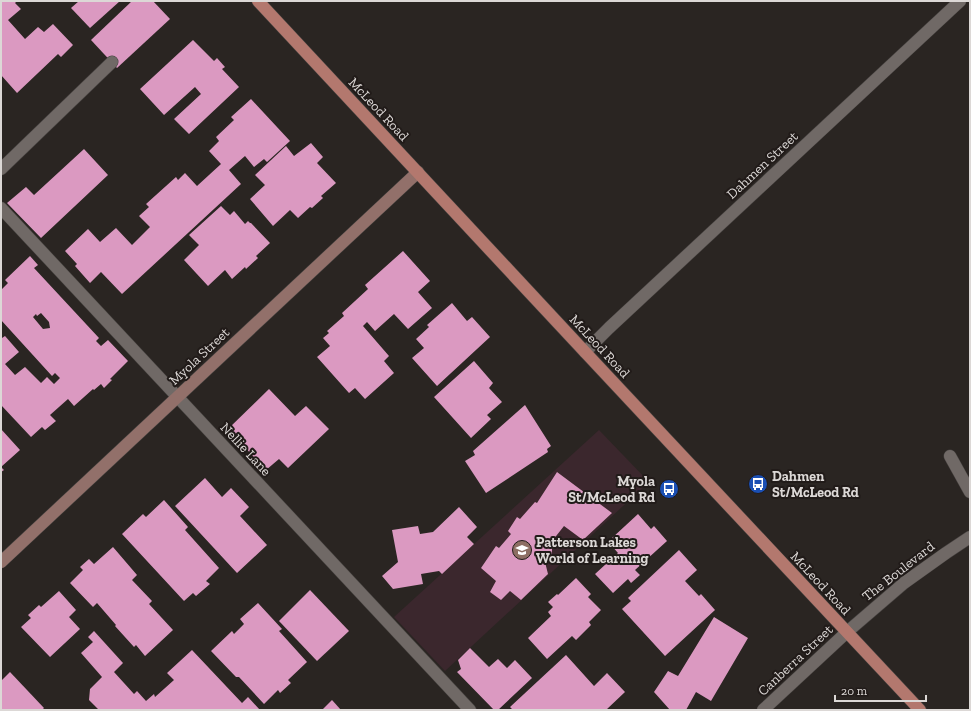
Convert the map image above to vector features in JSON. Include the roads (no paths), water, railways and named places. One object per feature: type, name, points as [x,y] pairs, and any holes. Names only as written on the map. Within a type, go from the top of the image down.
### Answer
[{"type":"main road","name":"McLeod Road","points":[[258,1],[920,710]]},
{"type":"street","name":"Dahmen Street","points":[[585,352],[960,1]]},
{"type":"street","points":[[1,169],[112,62]]},
{"type":"street","name":"Myola Street","points":[[1,562],[418,172]]},
{"type":"street","name":"Nellie Lane","points":[[1,208],[470,710]]},
{"type":"street","points":[[950,456],[970,492]]},
{"type":"street","name":"The Boulevard","points":[[847,632],[904,583],[970,537]]},
{"type":"street","name":"Canberra Street","points":[[763,710],[847,632]]},
{"type":"place","name":"Dahmen St/McLeod Rd","points":[[758,484]]},
{"type":"place","name":"Myola St/McLeod Rd","points":[[669,489]]},
{"type":"place","name":"Patterson Lakes World of Learning","points":[[522,550]]}]
